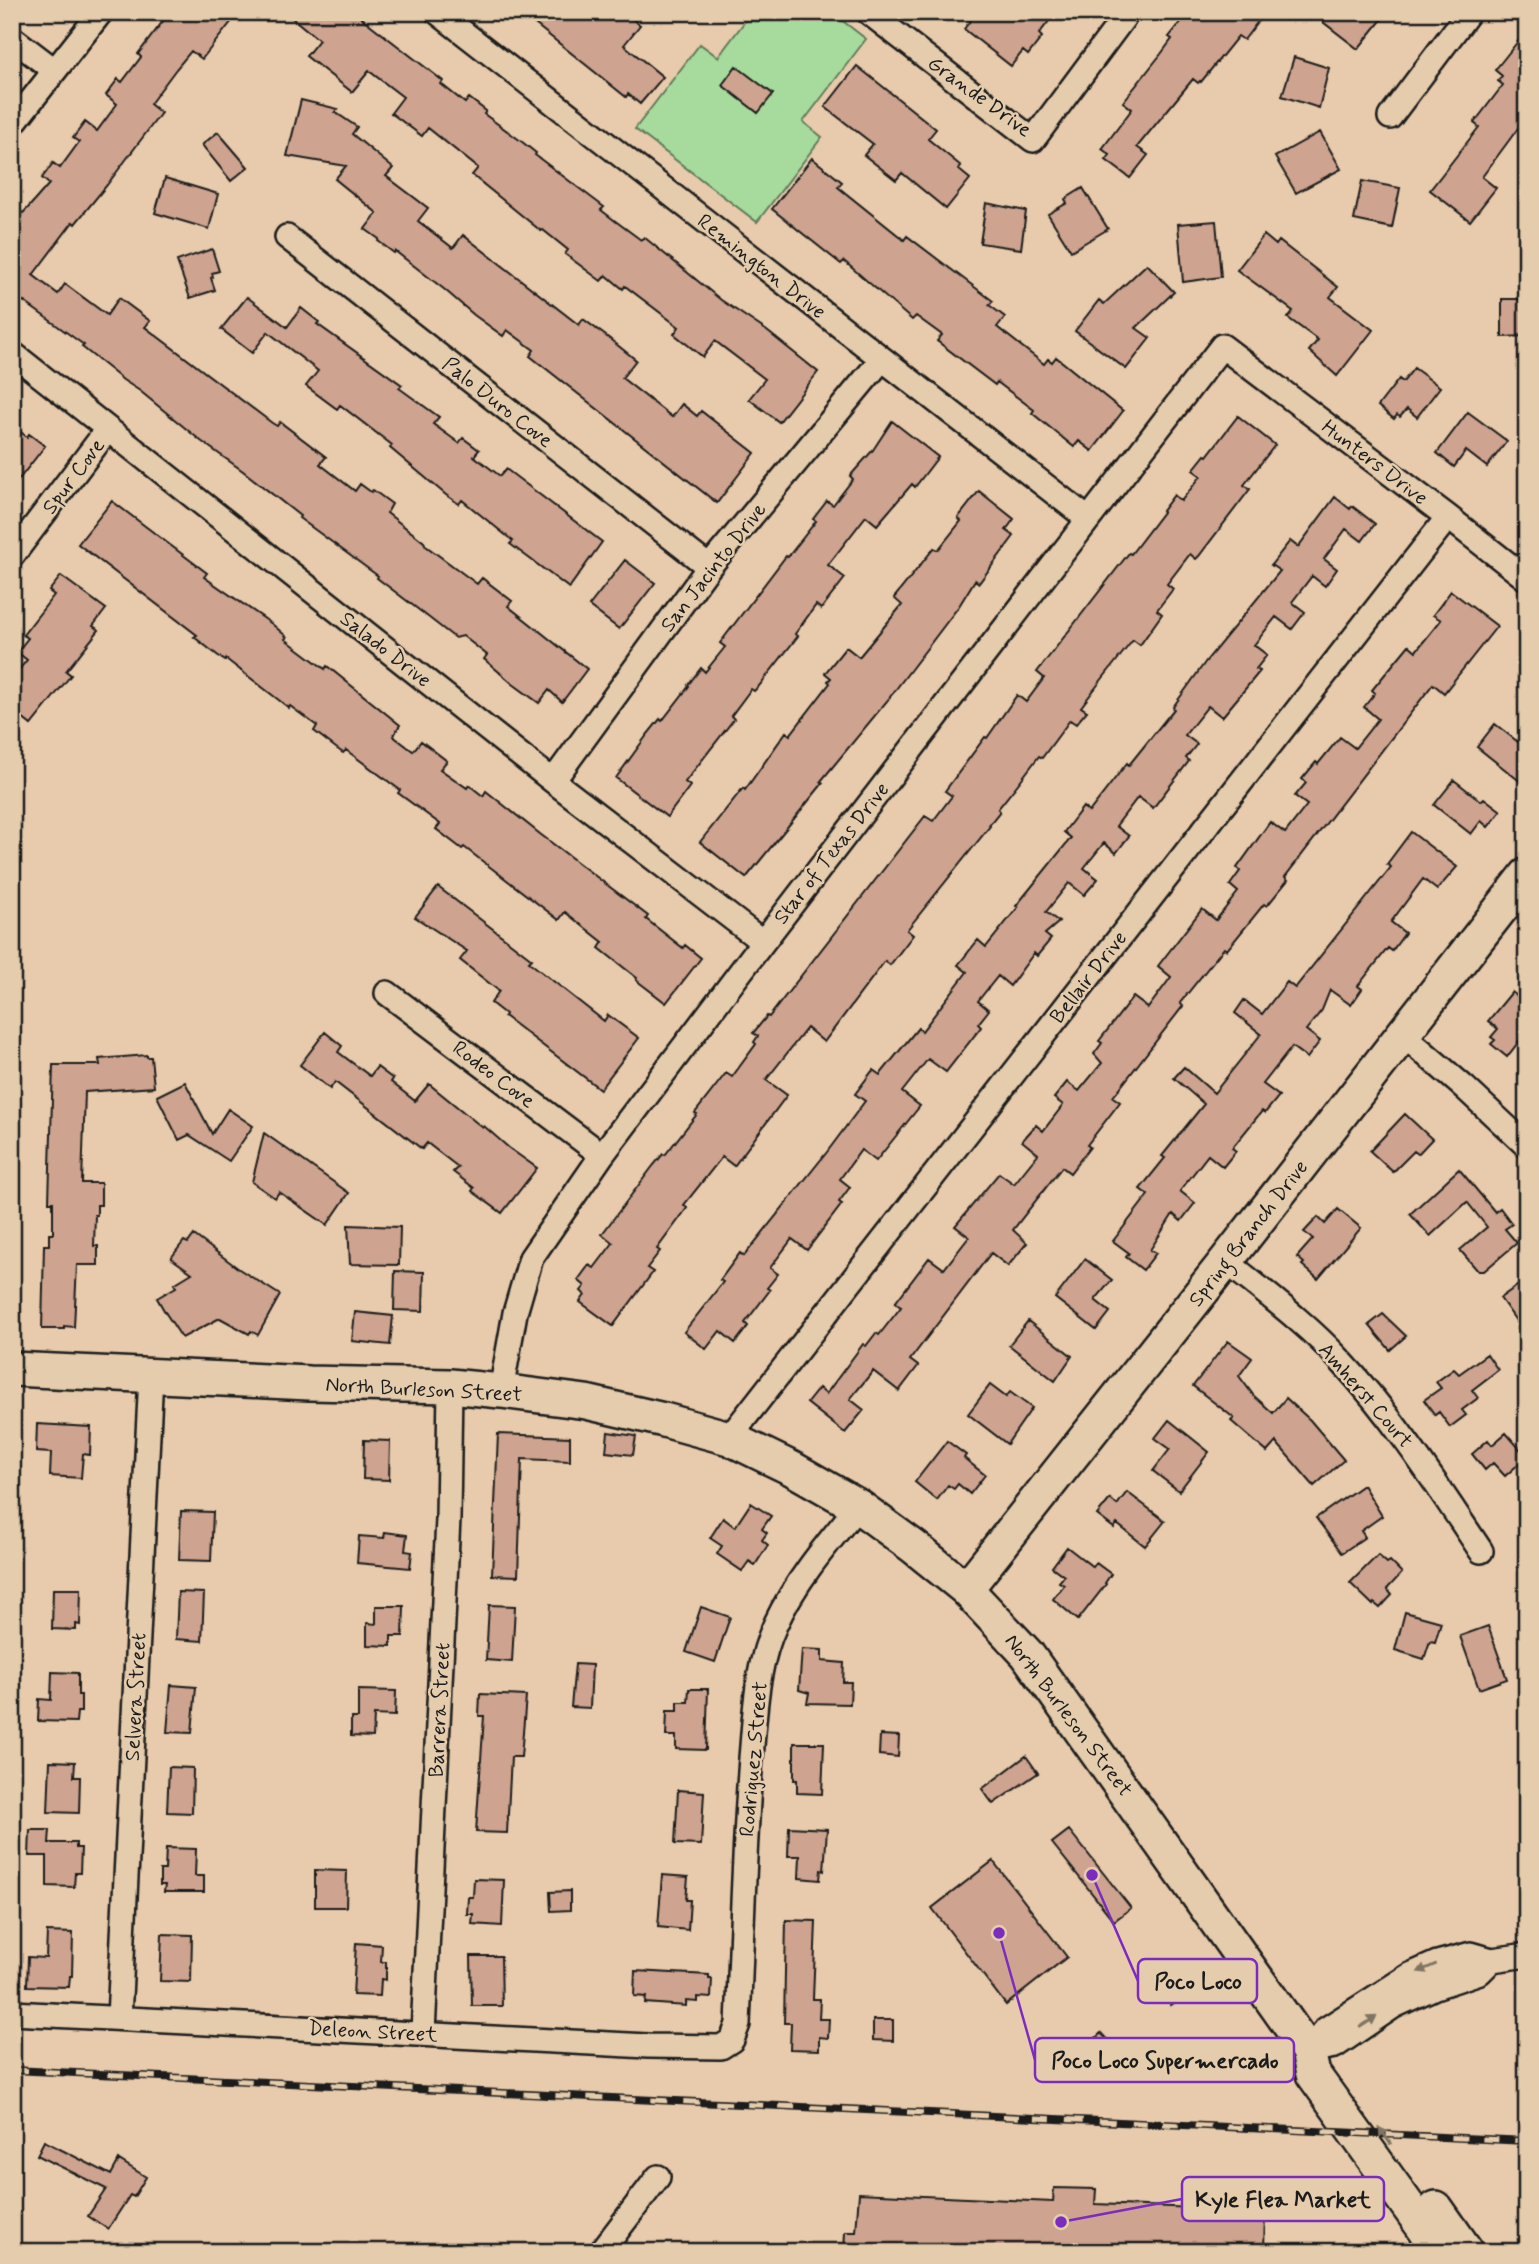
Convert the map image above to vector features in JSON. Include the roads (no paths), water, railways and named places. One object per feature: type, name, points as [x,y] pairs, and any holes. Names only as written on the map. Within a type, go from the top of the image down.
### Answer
[{"type":"street","points":[[12,125],[101,12]]},
{"type":"street","name":"Remington Drive","points":[[437,12],[1088,519]]},
{"type":"street","name":"Grande Drive","points":[[867,12],[1033,140],[1128,12]]},
{"type":"street","points":[[1390,117],[1469,12]]},
{"type":"street","points":[[12,38],[54,70]]},
{"type":"street","name":"Palo Duro Cove","points":[[288,237],[709,567]]},
{"type":"street","name":"Hunters Drive","points":[[1222,346],[1527,579]]},
{"type":"street","name":"Star of Texas Drive","points":[[501,1391],[515,1313],[531,1258],[602,1155],[1222,346]]},
{"type":"street","name":"Salado Drive","points":[[12,353],[553,781],[763,942]]},
{"type":"street","name":"San Jacinto Drive","points":[[553,781],[709,567],[882,359]]},
{"type":"street","name":"Spur Cove","points":[[12,556],[108,429]]},
{"type":"street","name":"Bellair Drive","points":[[729,1438],[1448,517]]},
{"type":"street","name":"Spring Branch Drive","points":[[966,1589],[1527,875]]},
{"type":"street","name":"Rodeo Cove","points":[[387,993],[602,1155]]},
{"type":"street","points":[[1402,1034],[1527,1146]]},
{"type":"street","name":"Amherst Court","points":[[1226,1261],[1289,1312],[1339,1360],[1406,1439],[1481,1551]]},
{"type":"street","name":"North Burleson Street","points":[[12,1369],[309,1384],[450,1386],[586,1402],[729,1438],[793,1469],[858,1506],[966,1589],[1027,1654],[1308,2051],[1313,2074],[1441,2252]]},
{"type":"street","name":"Selvera Street","points":[[119,2018],[151,1376]]},
{"type":"street","name":"Barrera Street","points":[[423,2033],[448,1520],[450,1386]]},
{"type":"street","name":"Rodriguez Street","points":[[732,2040],[738,2024],[747,1803],[755,1698],[764,1655],[789,1598],[822,1550],[858,1506]]},
{"type":"street","points":[[1308,2051],[1326,2029],[1410,1975],[1437,1963],[1471,1954],[1492,1959],[1527,1955]]},
{"type":"street","name":"Deleon Street","points":[[12,2012],[648,2046],[721,2047],[732,2040]]},
{"type":"street","name":"North Burleson Street","points":[[1308,2051],[1330,2058],[1467,2252]]},
{"type":"street","points":[[601,2252],[658,2177]]},
{"type":"railway","points":[[12,2070],[1527,2141]]},
{"type":"place","name":"Poco Loco","points":[[1092,1875]]},
{"type":"place","name":"Poco Loco Supermercado","points":[[999,1933]]},
{"type":"place","name":"Kyle Flea Market","points":[[1061,2222]]}]
